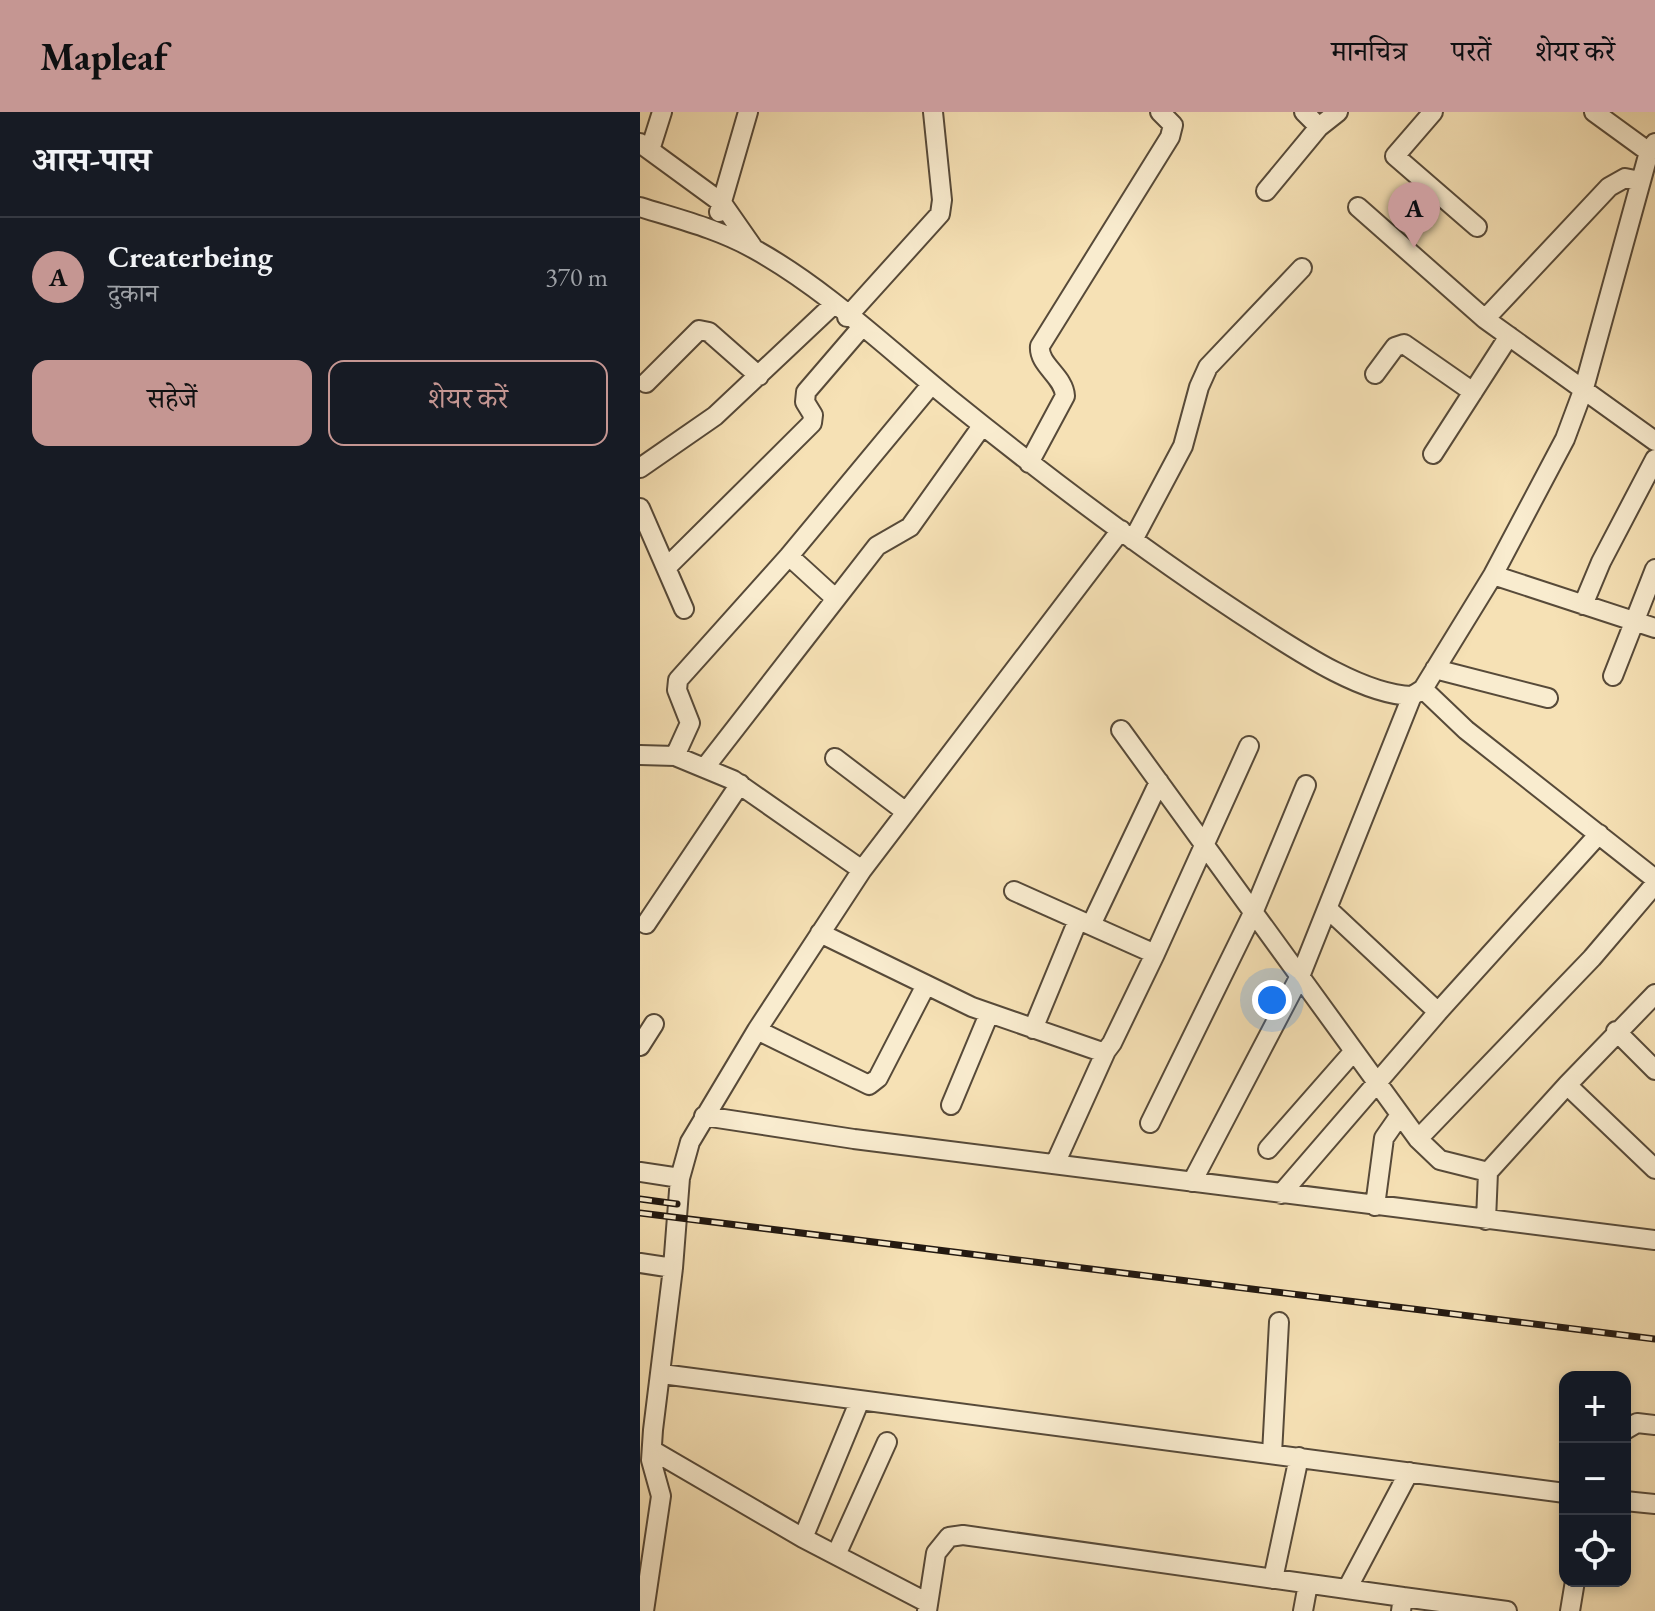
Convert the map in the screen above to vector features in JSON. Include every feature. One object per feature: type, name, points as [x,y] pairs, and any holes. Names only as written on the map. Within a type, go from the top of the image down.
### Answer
[{"type":"street","points":[[662,112],[645,147],[722,203],[754,249]]},
{"type":"street","points":[[714,230],[748,112]]},
{"type":"street","points":[[667,567],[812,423],[813,415],[805,402],[806,392],[847,317],[940,214],[942,200],[933,112]]},
{"type":"street","points":[[1029,463],[1065,396],[1062,385],[1040,356],[1040,346],[1170,137],[1173,125],[1160,112]]},
{"type":"street","points":[[1304,112],[1319,127]]},
{"type":"street","points":[[1266,191],[1319,127],[1338,112]]},
{"type":"street","points":[[1433,112],[1395,156],[1477,227]]},
{"type":"street","points":[[1192,1182],[1301,974],[1417,693],[1493,575],[1565,439],[1584,388],[1640,181],[1652,148],[1594,112]]},
{"type":"street","points":[[1485,319],[1609,187],[1625,178],[1640,181]]},
{"type":"street","points":[[640,207],[714,230],[754,249],[847,317],[1029,463],[1127,535],[1288,645],[1379,690],[1417,693],[1655,881],[1592,958],[1418,1139]]},
{"type":"street","points":[[1358,207],[1485,319],[1652,433]]},
{"type":"street","points":[[644,1611],[661,1496],[646,1457],[662,1374],[680,1178],[690,1142],[757,1030],[862,870],[1127,535],[1183,446],[1199,387],[1208,367],[1302,268]]},
{"type":"street","points":[[640,468],[715,416],[759,376],[847,317]]},
{"type":"street","points":[[646,383],[699,330],[709,332],[759,376]]},
{"type":"street","points":[[1433,454],[1509,336]]},
{"type":"street","points":[[1375,374],[1395,347],[1404,344],[1473,392]]},
{"type":"street","points":[[675,756],[690,723],[677,690],[678,680],[789,556],[931,385]]},
{"type":"street","points":[[706,766],[877,546],[910,527],[982,426]]},
{"type":"street","points":[[1583,605],[1601,562],[1655,459]]},
{"type":"street","points":[[640,508],[684,609]]},
{"type":"street","points":[[789,556],[835,598]]},
{"type":"street","points":[[1613,676],[1655,569]]},
{"type":"street","points":[[1493,575],[1655,628]]},
{"type":"street","points":[[1435,669],[1548,698]]},
{"type":"street","points":[[1121,730],[1418,1139],[1440,1160],[1488,1172]]},
{"type":"street","points":[[1055,1164],[1106,1051],[1206,847],[1249,746]]},
{"type":"street","points":[[640,755],[675,756],[706,766],[740,784],[862,870]]},
{"type":"street","points":[[835,758],[906,812]]},
{"type":"street","points":[[1033,1029],[1084,923],[1159,782]]},
{"type":"street","points":[[646,924],[740,784]]},
{"type":"street","points":[[1150,1123],[1253,913],[1306,785]]},
{"type":"street","points":[[1281,1194],[1438,1012],[1599,834]]},
{"type":"street","points":[[1014,891],[1155,954]]},
{"type":"street","points":[[1329,910],[1438,1012]]},
{"type":"street","points":[[820,933],[989,1014],[1106,1051]]},
{"type":"street","points":[[757,1030],[869,1085],[878,1078],[926,985]]},
{"type":"street","points":[[1486,1220],[1488,1172],[1616,1031],[1655,994]]},
{"type":"street","points":[[951,1105],[989,1014]]},
{"type":"street","points":[[640,1046],[654,1024]]},
{"type":"street","points":[[1616,1031],[1655,1070]]},
{"type":"street","points":[[1268,1149],[1354,1051]]},
{"type":"street","points":[[1567,1085],[1655,1169]]},
{"type":"street","points":[[1375,1206],[1384,1138],[1400,1115]]},
{"type":"street","points":[[704,1116],[1486,1220],[1655,1234]]},
{"type":"street","points":[[640,1172],[680,1178]]},
{"type":"street","points":[[640,1263],[673,1268]]},
{"type":"street","points":[[1272,1454],[1279,1322]]},
{"type":"street","points":[[662,1374],[1559,1492]]},
{"type":"street","points":[[803,1538],[860,1400]]},
{"type":"street","points":[[1631,1426],[1637,1423],[1655,1425]]},
{"type":"street","points":[[836,1555],[887,1442]]},
{"type":"street","points":[[646,1457],[836,1555],[927,1607],[940,1543],[949,1537],[963,1535],[1347,1589],[1402,1604],[1507,1611]]},
{"type":"street","points":[[1273,1579],[1299,1457]]},
{"type":"street","points":[[1347,1589],[1409,1472]]},
{"type":"street","points":[[1631,1502],[1655,1504]]},
{"type":"street","points":[[1303,1611],[1308,1584]]},
{"type":"street","points":[[1570,1611],[1574,1587]]},
{"type":"railway","points":[[640,1199],[677,1204]]},
{"type":"railway","points":[[640,1213],[1655,1339]]},
{"type":"place","name":"Createrbeing","points":[[1414,248]]}]
